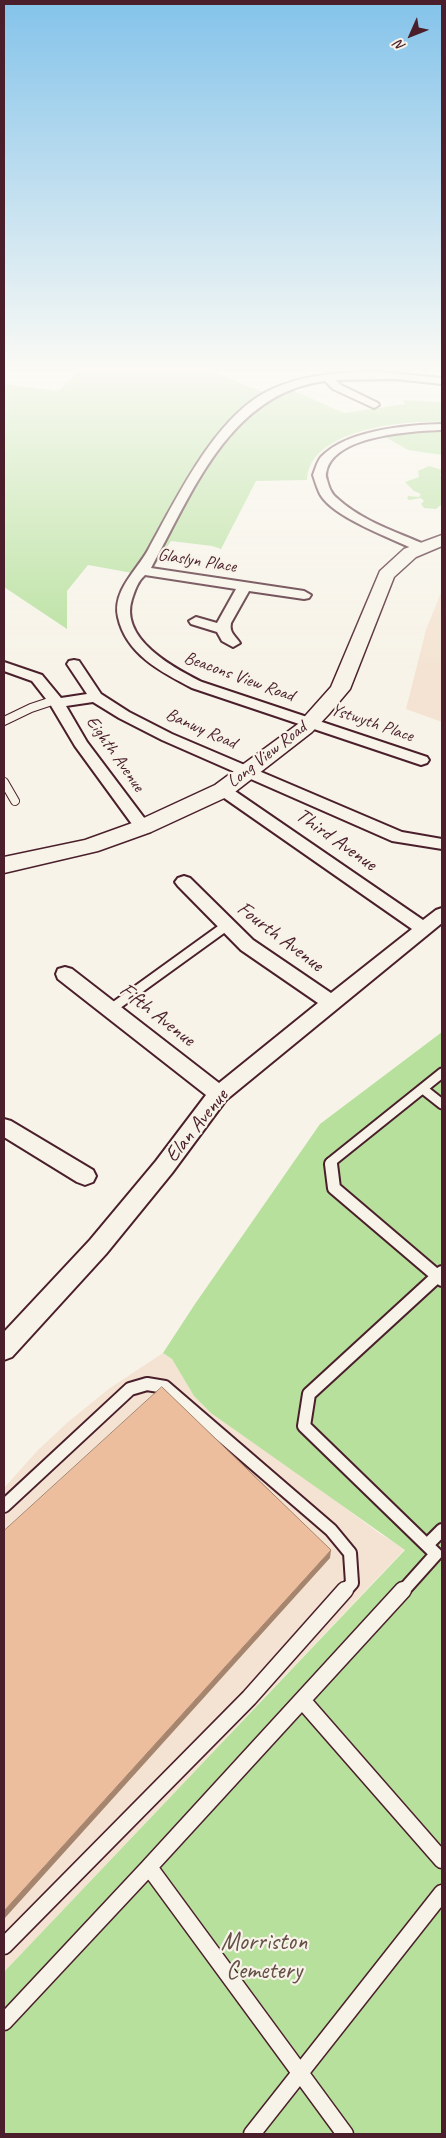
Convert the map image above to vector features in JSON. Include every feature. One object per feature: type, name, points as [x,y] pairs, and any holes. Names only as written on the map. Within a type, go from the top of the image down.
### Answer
[{"type":"street","name":"Beacons View Road","points":[[200,472],[144,571],[138,574],[126,596],[122,612],[130,632],[147,652],[168,671],[197,685],[311,722]]},
{"type":"street","points":[[319,472],[319,481],[326,495],[338,506],[422,548]]},
{"type":"street","name":"Long View Road","points":[[4,865],[90,846],[142,827],[224,790],[311,722],[340,688],[386,576],[410,553],[442,540]]},
{"type":"street","name":"Glaslyn Place","points":[[144,571],[304,595]]},
{"type":"street","name":"Glaslyn Place","points":[[224,629],[224,623],[244,587]]},
{"type":"street","points":[[196,621],[224,629],[227,638],[234,643]]},
{"type":"street","name":"Banwy Road","points":[[74,664],[96,697],[166,737],[398,837],[442,844]]},
{"type":"street","name":"Eighth Avenue","points":[[4,666],[37,678],[56,702],[80,743],[142,827]]},
{"type":"street","points":[[56,702],[96,697]]},
{"type":"street","name":"Ystwyth Place","points":[[311,722],[421,760]]},
{"type":"street","name":"Third Avenue","points":[[224,790],[423,928]]},
{"type":"street","name":"Fourth Avenue","points":[[184,882],[247,945],[330,1002]]},
{"type":"street","name":"Elan Avenue","points":[[4,1349],[98,1247],[164,1167],[219,1094],[330,1002],[442,914]]},
{"type":"street","name":"Fifth Avenue","points":[[65,974],[219,1094]]},
{"type":"street","points":[[4,1127],[85,1176]]},
{"type":"lane","points":[[4,721],[31,708],[56,702]]},
{"type":"lane","points":[[4,782],[15,801]]},
{"type":"lane","points":[[110,1010],[226,926]]},
{"type":"lane","points":[[435,1553],[304,1426],[309,1394],[441,1276],[334,1188],[331,1162],[442,1073]]},
{"type":"lane","points":[[422,1089],[442,1104]]},
{"type":"lane","points":[[4,1506],[130,1389],[147,1384],[165,1387],[330,1530],[350,1553],[352,1583],[249,1698],[4,1946]]},
{"type":"lane","points":[[4,2022],[149,1867],[435,1553],[442,1530]]},
{"type":"lane","points":[[302,1700],[442,1860]]},
{"type":"lane","points":[[149,1867],[345,2134]]},
{"type":"lane","points":[[252,2134],[442,1893]]},
{"type":"shaded area","points":[[442,590],[442,722],[406,709],[426,630]]},
{"type":"shaded area","points":[[163,1353],[172,1359],[194,1396],[379,1533],[405,1549],[4,1972],[4,1488],[38,1450],[68,1422],[110,1388]]},
{"type":"green space","points":[[4,472],[309,472],[307,480],[256,481],[221,549],[212,546],[171,541],[153,568],[138,574],[88,565],[67,591],[67,629],[4,587]]},
{"type":"green space","points":[[418,472],[441,472],[442,504],[436,509],[424,508],[421,504],[424,501],[421,498],[409,500],[407,498],[408,496],[419,497],[421,494],[414,491],[405,482],[419,477]]},
{"type":"green space","name":"Morriston Cemetery","points":[[442,1032],[442,2134],[4,2134],[4,1972],[405,1550],[211,1413],[194,1396],[172,1359],[163,1353],[320,1124]]},
{"type":"building","points":[[162,1387],[331,1550],[4,1911],[4,1531]]}]
